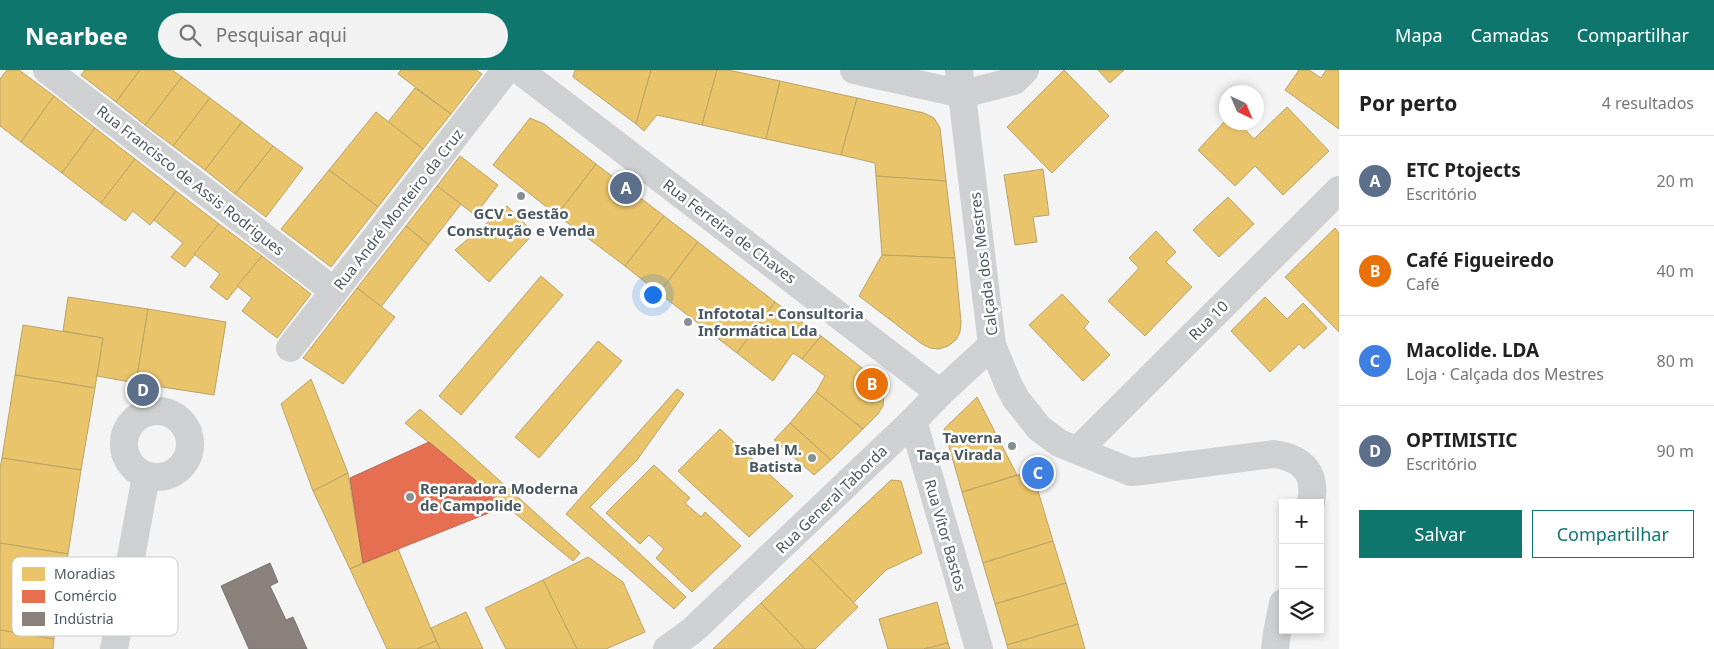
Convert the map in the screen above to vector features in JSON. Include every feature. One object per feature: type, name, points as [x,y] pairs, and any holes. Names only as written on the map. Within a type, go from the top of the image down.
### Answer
[{"type":"street","name":"Rua Francisco de Assis Rodrigues","points":[[47,70],[334,291]]},
{"type":"street","name":"Rua André Monteiro da Cruz","points":[[290,348],[506,70]]},
{"type":"street","name":"Rua Ferreira de Chaves","points":[[519,70],[940,393]]},
{"type":"street","points":[[854,70],[961,82],[1014,81],[1025,70]]},
{"type":"street","name":"Calçada dos Mestres","points":[[961,82],[992,345],[1009,386],[1024,412],[1039,428],[1059,443],[1131,472],[1274,454],[1292,458],[1301,463],[1310,478],[1311,499]]},
{"type":"street","name":"Rua 10","points":[[1078,450],[1339,190]]},
{"type":"street","name":"Rua General Taborda","points":[[667,649],[693,630],[992,345]]},
{"type":"street","name":"Rua Vítor Bastos","points":[[913,421],[979,649]]},
{"type":"street","points":[[131,557],[146,476]]},
{"type":"street","points":[[1275,649],[1279,620]]},
{"type":"street","points":[[114,649],[116,636]]},
{"type":"building: Moradias","points":[[7,70],[19,70],[54,96],[21,142],[0,126],[0,79]]},
{"type":"building: Moradias","points":[[85,70],[140,70],[116,102],[81,75]]},
{"type":"building: Moradias","points":[[140,70],[172,70],[182,77],[145,125],[116,102]]},
{"type":"building: Moradias","points":[[401,70],[476,70],[482,74],[451,114],[398,74]]},
{"type":"building: Moradias","points":[[575,70],[651,70],[636,124],[573,77]]},
{"type":"building: Moradias","points":[[651,70],[717,70],[702,125],[657,115],[644,131],[636,124]]},
{"type":"building: Moradias","points":[[717,70],[728,70],[780,81],[766,139],[702,125]]},
{"type":"building: Moradias","points":[[1064,70],[1109,116],[1052,173],[1007,127]]},
{"type":"building: Moradias","points":[[1098,70],[1124,70],[1110,83]]},
{"type":"building: Moradias","points":[[1299,70],[1309,70],[1321,78],[1326,70],[1339,70],[1339,129],[1285,90]]},
{"type":"building: Moradias","points":[[182,77],[210,98],[173,146],[145,125]]},
{"type":"building: Moradias","points":[[780,81],[857,98],[841,155],[766,139]]},
{"type":"building: Moradias","points":[[415,88],[451,114],[423,149],[388,122]]},
{"type":"building: Moradias","points":[[54,96],[95,128],[62,173],[21,142]]},
{"type":"building: Moradias","points":[[210,98],[242,122],[205,170],[173,146]]},
{"type":"building: Moradias","points":[[857,98],[924,113],[934,118],[940,128],[946,181],[876,176],[875,163],[841,155]]},
{"type":"building: Moradias","points":[[1287,107],[1329,151],[1283,195],[1255,166],[1235,186],[1198,150],[1219,128],[1219,130],[1246,130],[1254,139]]},
{"type":"building: Moradias","points":[[376,112],[423,149],[378,207],[329,170]]},
{"type":"building: Moradias","points":[[530,118],[544,124],[596,164],[557,215],[493,165]]},
{"type":"building: Moradias","points":[[242,122],[273,146],[235,194],[205,170]]},
{"type":"building: Moradias","points":[[95,128],[135,159],[101,203],[62,173]]},
{"type":"building: Moradias","points":[[273,146],[303,168],[266,217],[235,194]]},
{"type":"building: Moradias","points":[[460,156],[498,185],[475,215],[437,186]]},
{"type":"building: Moradias","points":[[135,159],[176,191],[150,225],[133,211],[125,221],[101,203]]},
{"type":"building: Moradias","points":[[596,164],[664,216],[625,266],[557,215]]},
{"type":"building: Moradias","points":[[1043,169],[1049,215],[1033,217],[1037,242],[1015,245],[1004,175]]},
{"type":"building: Moradias","points":[[329,170],[378,207],[331,267],[281,229]]},
{"type":"building: Moradias","points":[[876,176],[946,181],[955,258],[882,255]]},
{"type":"building: Moradias","points":[[437,186],[461,204],[429,245],[406,226]]},
{"type":"building: Moradias","points":[[176,191],[219,224],[185,267],[171,257],[183,243],[154,220]]},
{"type":"building: Moradias","points":[[1228,197],[1254,224],[1219,257],[1193,230]]},
{"type":"building: Moradias","points":[[507,206],[534,233],[489,282],[455,250]]},
{"type":"building: Moradias","points":[[664,216],[698,242],[659,293],[625,266]]},
{"type":"building: Moradias","points":[[219,224],[262,256],[227,300],[210,287],[220,274],[194,254]]},
{"type":"building: Moradias","points":[[406,226],[429,245],[381,307],[357,288]]},
{"type":"building: Moradias","points":[[1335,228],[1339,233],[1339,332],[1285,277]]},
{"type":"building: Moradias","points":[[1156,231],[1176,252],[1166,262],[1192,287],[1145,336],[1108,301],[1139,268],[1129,258]]},
{"type":"building: Moradias","points":[[698,242],[775,302],[737,353],[659,293]]},
{"type":"building: Moradias","points":[[882,255],[955,258],[961,322],[960,332],[956,340],[948,346],[939,349],[930,348],[859,296]]},
{"type":"building: Moradias","points":[[262,256],[311,294],[277,338],[242,311],[252,298],[237,286]]},
{"type":"building: Moradias","points":[[541,276],[563,295],[461,415],[439,396]]},
{"type":"building: Moradias","points":[[357,288],[395,317],[343,384],[303,358]]},
{"type":"building: Moradias","points":[[1062,294],[1089,322],[1084,328],[1110,355],[1083,381],[1029,325]]},
{"type":"building: Moradias","points":[[68,297],[148,309],[136,383],[97,376],[103,338],[63,331]]},
{"type":"building: Moradias","points":[[1265,297],[1287,319],[1303,303],[1327,328],[1304,349],[1299,344],[1270,372],[1231,331]]},
{"type":"building: Moradias","points":[[775,302],[821,336],[802,359],[793,353],[773,381],[737,353]]},
{"type":"building: Moradias","points":[[148,309],[226,322],[214,395],[136,383]]},
{"type":"building: Moradias","points":[[23,325],[103,338],[95,388],[15,375]]},
{"type":"building: Moradias","points":[[821,336],[875,378],[881,386],[884,395],[883,406],[863,429],[816,392],[825,376],[802,359]]},
{"type":"building: Moradias","points":[[598,341],[622,361],[539,458],[515,437]]},
{"type":"building: Moradias","points":[[15,375],[95,388],[81,470],[2,458]]},
{"type":"building: Moradias","points":[[311,379],[348,473],[313,491],[281,404]]},
{"type":"building: Moradias","points":[[677,389],[684,394],[637,460],[590,507],[686,597],[674,609],[566,514]]},
{"type":"building: Moradias","points":[[816,392],[863,429],[831,460],[790,423]]},
{"type":"building: Moradias","points":[[977,397],[1017,475],[962,492],[944,429]]},
{"type":"building: Moradias","points":[[420,409],[580,553],[573,561],[405,423]]},
{"type":"building: Moradias","points":[[790,423],[831,460],[814,475],[774,440]]},
{"type":"building: Moradias","points":[[720,429],[793,496],[749,537],[678,471]]},
{"type":"building: Moradias","points":[[2,458],[81,470],[68,554],[0,543],[0,468]]},
{"type":"building: Moradias","points":[[654,465],[690,498],[685,503],[701,517],[705,512],[741,546],[692,592],[656,558],[664,549],[649,535],[640,544],[606,513]]},
{"type":"building: Moradias","points":[[1032,471],[1053,541],[983,563],[962,492]]},
{"type":"building: Moradias","points":[[348,473],[363,563],[350,569],[313,491]]},
{"type":"building: Moradias","points":[[891,480],[901,481],[922,553],[886,570],[853,603],[809,557]]},
{"type":"building: Moradias","points":[[1053,541],[1066,583],[995,604],[983,563]]},
{"type":"building: Moradias","points":[[0,543],[68,554],[68,557],[12,557],[12,632],[0,630]]},
{"type":"building: Moradias","points":[[398,549],[436,641],[417,649],[387,649],[350,569]]},
{"type":"building: Moradias","points":[[588,557],[623,582],[645,632],[606,649],[577,649],[543,580]]},
{"type":"building: Moradias","points":[[809,557],[858,607],[815,649],[805,649],[761,603]]},
{"type":"building: Moradias","points":[[543,580],[577,649],[506,649],[485,608]]},
{"type":"building: Moradias","points":[[1066,583],[1078,624],[1007,645],[995,604]]},
{"type":"building: Moradias","points":[[937,602],[948,643],[924,649],[888,649],[879,619]]},
{"type":"building: Moradias","points":[[761,603],[805,649],[713,649]]},
{"type":"building: Moradias","points":[[466,612],[483,649],[440,649],[431,628]]},
{"type":"building: Moradias","points":[[1078,624],[1085,649],[1008,649],[1007,645]]},
{"type":"building: Moradias","points":[[0,630],[12,632],[12,636],[36,636],[54,639],[53,649],[0,649]]},
{"type":"building: Moradias","points":[[36,636],[54,636],[54,639]]},
{"type":"building: Moradias","points":[[436,641],[440,649],[417,649]]},
{"type":"building: Moradias","points":[[948,643],[950,649],[924,649]]},
{"type":"building: Comércio","points":[[429,442],[504,504],[496,510],[363,563],[350,478]]},
{"type":"building: Indústria","points":[[270,563],[278,582],[270,586],[286,620],[293,617],[307,649],[249,649],[221,586]]},
{"type":"place","name":"ETC Ptojects","points":[[626,188]]},
{"type":"place","name":"GCV - Gestão Construção e Venda","points":[[521,196]]},
{"type":"place","name":"Infototal - Consultoria Informática Lda","points":[[688,322]]},
{"type":"place","name":"Café Figueiredo","points":[[872,384]]},
{"type":"place","name":"OPTIMISTIC","points":[[143,390]]},
{"type":"place","name":"Taverna Taça Virada","points":[[1012,446]]},
{"type":"place","name":"Isabel M. Batista","points":[[812,458]]},
{"type":"place","name":"Macolide. LDA","points":[[1038,473]]},
{"type":"place","name":"Reparadora Moderna de Campolide","points":[[410,497]]}]
